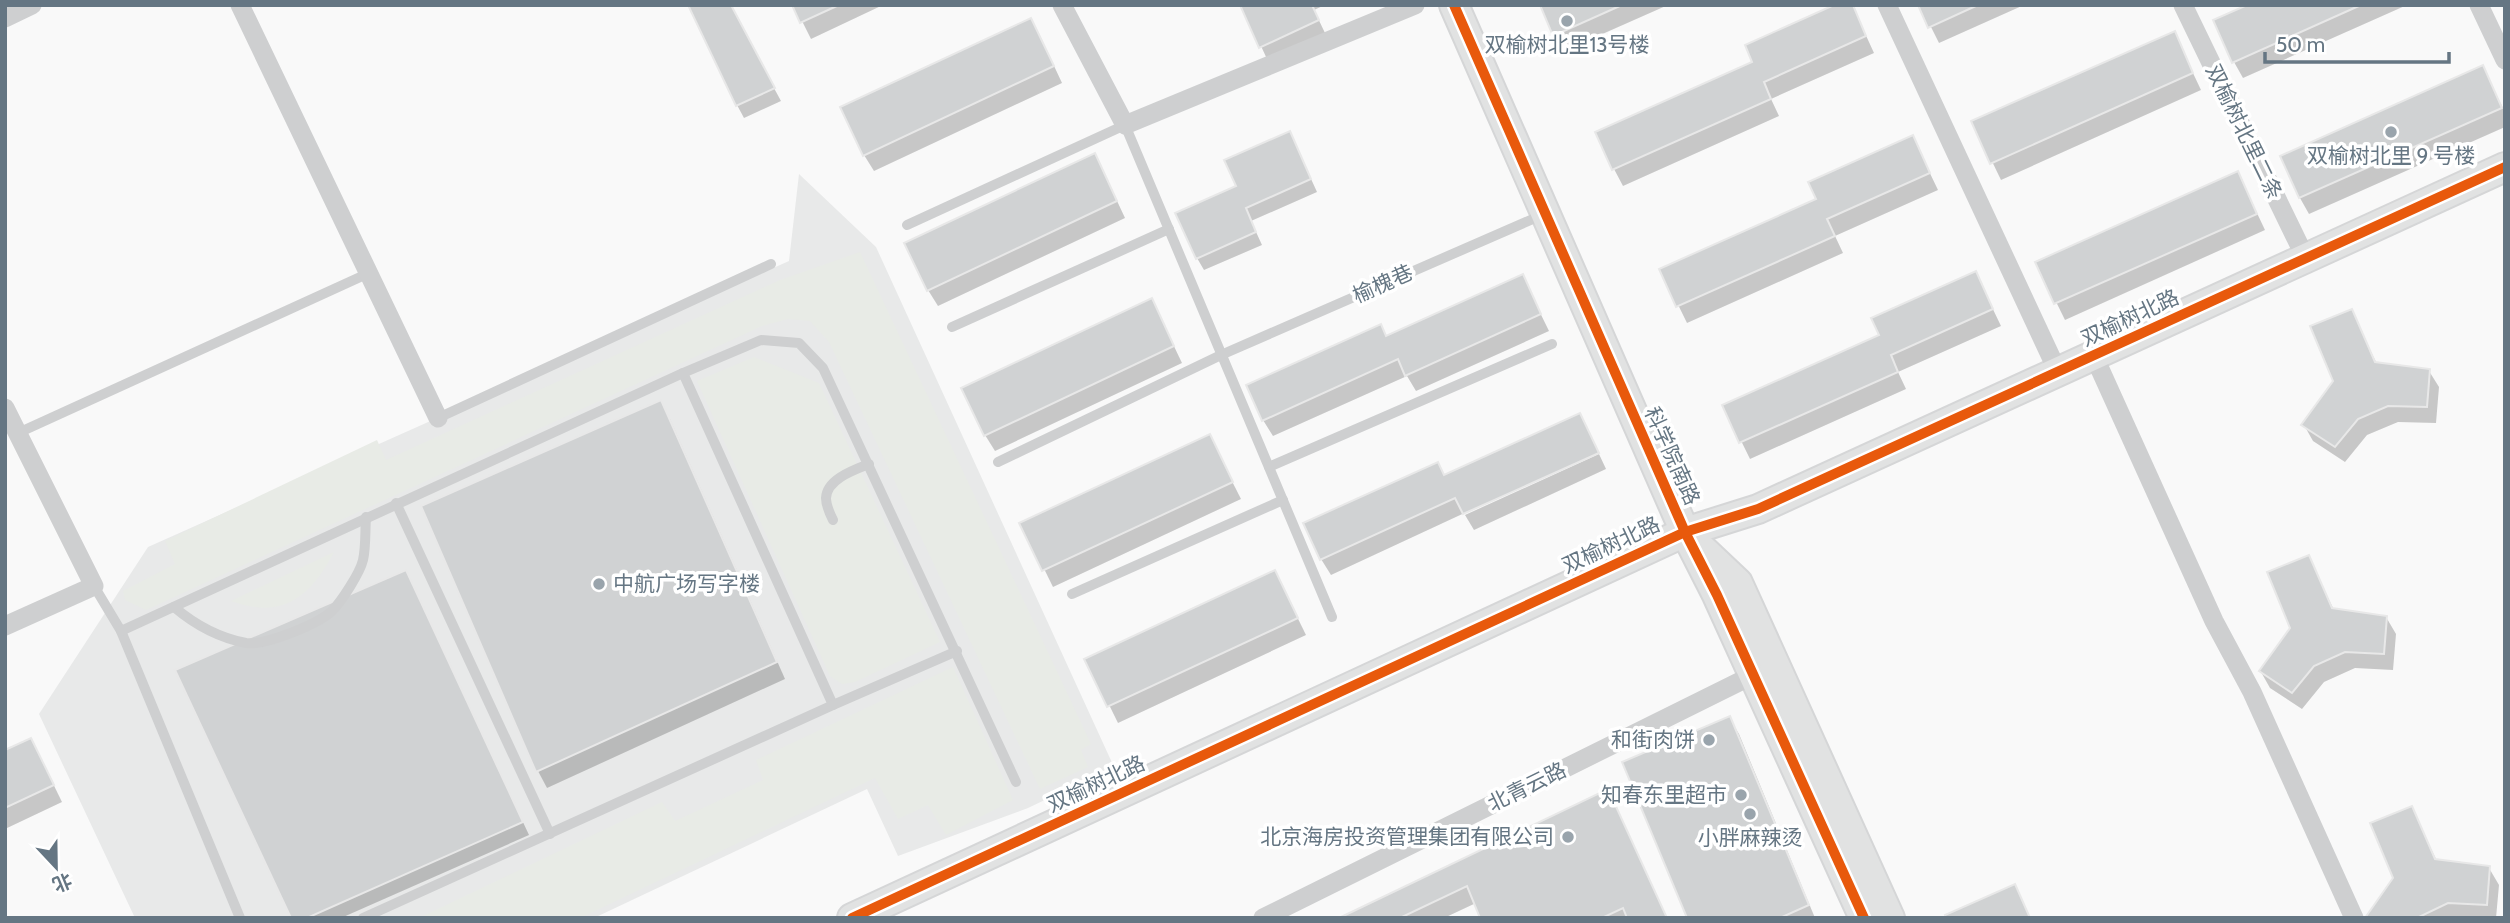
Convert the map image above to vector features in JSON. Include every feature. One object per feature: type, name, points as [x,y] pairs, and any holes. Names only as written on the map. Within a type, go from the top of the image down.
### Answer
[{"type":"street","points":[[5,18],[32,5]]},
{"type":"street","points":[[240,5],[438,418]]},
{"type":"street","points":[[1062,5],[1125,125],[1415,5]]},
{"type":"street","name":"科学院南路","points":[[1454,5],[1685,532],[1717,595],[1864,918]]},
{"type":"street","points":[[1887,5],[2058,372]]},
{"type":"street","name":"双榆树北里二条","points":[[2183,5],[2306,259]]},
{"type":"street","points":[[2479,5],[2505,60]]},
{"type":"street","name":"双榆树北路","points":[[852,918],[1685,532],[1758,509],[2505,167]]},
{"type":"street","points":[[2094,356],[2214,621],[2252,692],[2354,918]]},
{"type":"street","points":[[5,408],[94,586],[5,626]]},
{"type":"street","name":"科学院南路","points":[[1685,532],[1738,583],[1890,918]]},
{"type":"street","name":"北青云路","points":[[1263,918],[1753,675]]},
{"type":"lane","points":[[907,225],[1125,125],[1332,617]]},
{"type":"lane","name":"榆槐巷","points":[[998,462],[1221,355],[1545,213]]},
{"type":"lane","points":[[952,327],[1169,229]]},
{"type":"lane","points":[[438,418],[771,264]]},
{"type":"lane","points":[[18,433],[369,273]]},
{"type":"lane","points":[[121,631],[683,373],[761,340],[799,343],[823,368],[1016,782]]},
{"type":"lane","points":[[1269,467],[1552,344]]},
{"type":"lane","points":[[683,373],[833,705]]},
{"type":"lane","points":[[833,520],[826,498],[831,486],[846,474],[869,464]]},
{"type":"lane","points":[[1072,594],[1283,500]]},
{"type":"lane","points":[[396,503],[550,834]]},
{"type":"lane","points":[[174,607],[191,621],[249,644],[280,637],[307,625],[332,611],[351,584],[363,561],[366,517]]},
{"type":"lane","points":[[94,586],[121,631],[240,918]]},
{"type":"lane","points":[[363,918],[833,705],[957,652]]},
{"type":"shaded area","points":[[799,174],[876,247],[1114,767],[1028,808],[898,856],[867,789],[594,918],[135,918],[39,714],[148,547],[789,261]]},
{"type":"shaded area","points":[[860,252],[1091,744],[1081,750],[1088,767],[1040,789],[829,342],[810,321],[788,319],[762,326],[146,610],[125,600],[123,591],[175,564],[165,541],[377,440],[386,460],[780,280]]},
{"type":"shaded area","points":[[754,357],[819,383],[940,642],[855,682],[842,684],[830,676],[697,381]]},
{"type":"shaded area","points":[[334,552],[315,581],[293,601],[266,608],[231,601]]},
{"type":"shaded area","points":[[953,667],[1013,800],[946,835],[928,805],[898,819],[875,778],[580,918],[419,918],[662,802],[675,821],[763,780],[756,760]]},
{"type":"building","points":[[688,5],[731,5],[775,88],[736,106]]},
{"type":"building","points":[[792,5],[839,5],[800,23]]},
{"type":"building","points":[[1240,5],[1312,5],[1319,20],[1259,48]]},
{"type":"building","name":"双榆树北里13号楼","points":[[1540,5],[1622,5],[1553,36]]},
{"type":"building","points":[[1834,5],[1853,5],[1866,36],[1764,82],[1771,99],[1612,170],[1595,132],[1752,62],[1745,45]]},
{"type":"building","points":[[1918,5],[1978,5],[1928,28]]},
{"type":"building","points":[[2247,5],[2361,5],[2232,63],[2213,20]]},
{"type":"building","points":[[1031,18],[1054,66],[863,156],[840,107]]},
{"type":"building","points":[[2175,31],[2193,73],[1990,164],[1971,121]]},
{"type":"building","name":"双榆树北里 9 号楼","points":[[2483,65],[2502,108],[2299,198],[2280,156]]},
{"type":"building","points":[[1290,131],[1311,179],[1246,208],[1256,232],[1196,259],[1175,213],[1236,186],[1224,160]]},
{"type":"building","points":[[1913,135],[1930,173],[1827,219],[1835,236],[1676,307],[1659,269],[1816,199],[1808,182]]},
{"type":"building","points":[[1095,153],[1117,201],[927,291],[904,243]]},
{"type":"building","points":[[2238,171],[2257,214],[2054,304],[2035,262]]},
{"type":"building","points":[[1976,271],[1993,309],[1891,355],[1898,372],[1739,443],[1722,405],[1879,335],[1871,318]]},
{"type":"building","points":[[1523,274],[1541,314],[1405,376],[1398,359],[1262,421],[1246,385],[1381,324],[1386,336]]},
{"type":"building","points":[[1152,298],[1174,346],[984,436],[961,388]]},
{"type":"building","points":[[2352,309],[2375,362],[2430,369],[2427,407],[2388,406],[2358,419],[2335,447],[2301,425],[2333,381],[2310,326]]},
{"type":"building","name":"中航广场写字楼","points":[[661,400],[777,662],[536,772],[421,506]]},
{"type":"building","points":[[1580,413],[1599,453],[1463,514],[1455,498],[1320,560],[1303,523],[1438,462],[1444,475]]},
{"type":"building","points":[[1210,434],[1233,482],[1042,571],[1019,523]]},
{"type":"building","points":[[2309,555],[2332,608],[2387,616],[2384,654],[2345,652],[2314,666],[2292,693],[2259,671],[2290,628],[2267,572]]},
{"type":"building","points":[[406,570],[523,822],[307,918],[291,918],[175,670]]},
{"type":"building","points":[[1275,570],[1298,618],[1107,707],[1084,659]]},
{"type":"building","points":[[1730,716],[1809,905],[1780,918],[1687,918],[1622,762]]},
{"type":"building","points":[[31,738],[54,785],[5,808],[5,750]]},
{"type":"building","name":"北京海房投资管理集团有限公司","points":[[1608,789],[1667,918],[1627,918],[1623,908],[1602,918],[1480,918],[1467,886],[1400,918],[1339,918]]},
{"type":"building","points":[[2412,806],[2435,859],[2490,866],[2487,905],[2448,903],[2417,918],[2365,918],[2393,878],[2370,823]]},
{"type":"building","points":[[2015,884],[2030,918],[1946,918],[1945,915]]},
{"type":"cycle path","points":[[1454,5],[1685,532],[1717,595],[1864,918]]},
{"type":"cycle path","points":[[852,918],[1685,532],[1758,509],[2505,167]]},
{"type":"place","name":"双榆树北里13号楼","points":[[1567,21]]},
{"type":"place","name":"双榆树北里 9 号楼","points":[[2391,132]]},
{"type":"place","name":"中航广场写字楼","points":[[599,584]]},
{"type":"place","name":"和街肉饼","points":[[1709,740]]},
{"type":"place","name":"知春东里超市","points":[[1741,795]]},
{"type":"place","name":"小胖麻辣烫","points":[[1750,814]]},
{"type":"place","name":"北京海房投资管理集团有限公司","points":[[1568,837]]}]
